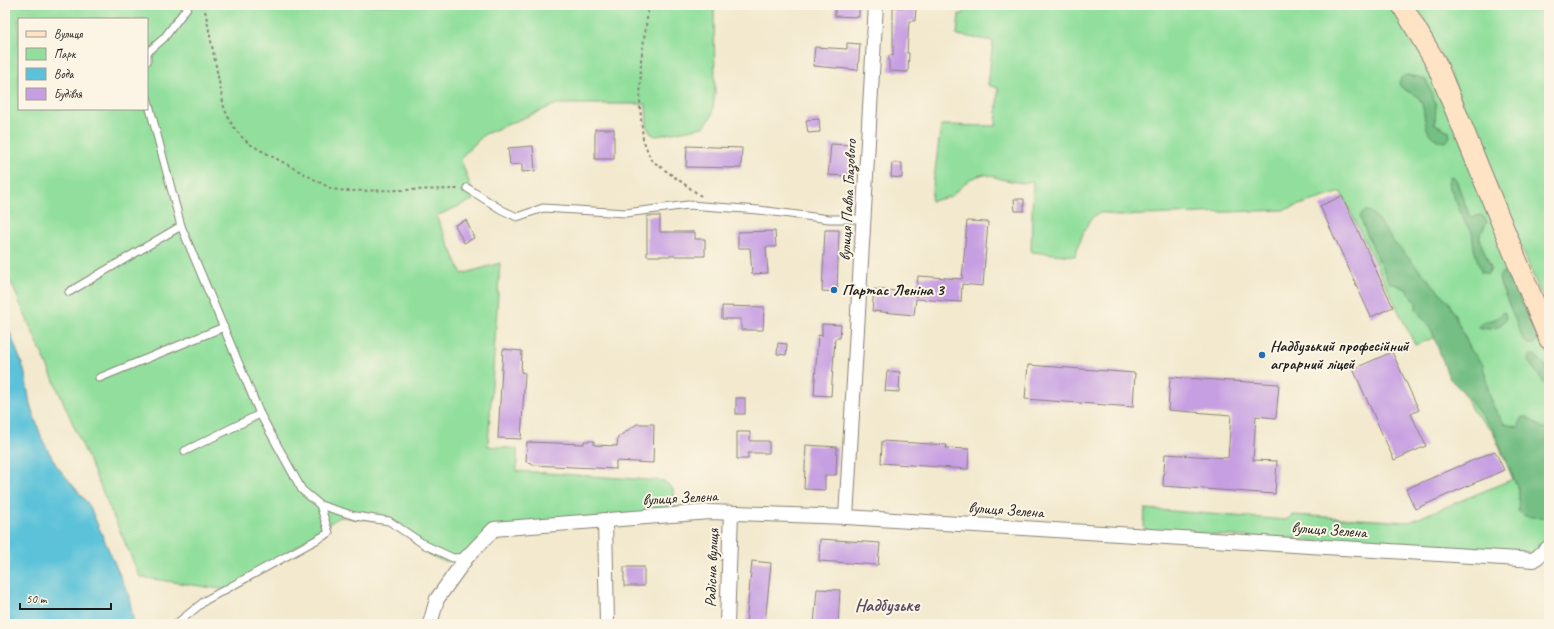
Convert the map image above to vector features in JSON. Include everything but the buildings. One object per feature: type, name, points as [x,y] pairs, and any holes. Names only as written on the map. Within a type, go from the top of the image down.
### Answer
[{"type":"main road","points":[[1402,5],[1436,63],[1549,339]]},
{"type":"street","name":"вулиця Павла Глазового","points":[[846,517],[876,5]]},
{"type":"street","name":"вулиця Зелена","points":[[430,624],[437,599],[467,557],[494,529],[710,512],[846,517],[1534,560],[1549,547]]},
{"type":"street","name":"Радісна вулиця","points":[[727,624],[730,513]]},
{"type":"street","points":[[605,520],[607,624]]},
{"type":"lane","points":[[148,53],[164,38],[189,5]]},
{"type":"lane","points":[[148,101],[181,226],[260,414],[302,490],[320,505],[355,516],[389,521],[425,545],[453,558],[467,557]]},
{"type":"lane","points":[[467,188],[502,210],[517,217],[542,208],[626,213],[688,205],[759,210],[829,219],[864,219]]},
{"type":"lane","points":[[69,292],[181,226]]},
{"type":"lane","points":[[100,378],[224,327]]},
{"type":"lane","points":[[185,451],[260,414]]},
{"type":"lane","points":[[176,624],[206,600],[329,533],[320,505]]},
{"type":"path","points":[[204,5],[224,107],[229,121],[242,139],[332,189],[347,191],[467,188]]},
{"type":"path","points":[[649,5],[641,60],[640,106],[643,139],[650,160],[716,208]]},
{"type":"green space","points":[[5,5],[714,5],[715,93],[712,115],[704,127],[656,136],[651,134],[647,127],[646,104],[557,104],[485,134],[464,154],[461,160],[475,199],[436,216],[462,274],[500,263],[488,446],[517,449],[517,471],[664,481],[673,489],[676,509],[512,532],[495,538],[467,555],[452,561],[443,561],[435,558],[407,534],[393,525],[373,520],[339,517],[233,591],[140,577],[5,269]]},
{"type":"green space","points":[[965,5],[1396,5],[1445,99],[1549,350],[1549,546],[1537,554],[1147,531],[1144,527],[1145,509],[1286,520],[1293,515],[1409,522],[1513,479],[1493,432],[1472,410],[1438,336],[1415,345],[1341,192],[1283,210],[1116,216],[1100,213],[1095,215],[1087,225],[1075,256],[1031,252],[1033,181],[1023,183],[984,174],[970,179],[950,197],[931,201],[941,125],[996,126],[998,88],[988,85],[993,41],[957,35],[959,14],[964,14]]},
{"type":"green space","points":[[1416,5],[1549,5],[1549,314],[1445,62]]},
{"type":"green space","points":[[1406,75],[1419,77],[1426,80],[1436,105],[1435,124],[1449,131],[1450,137],[1445,142],[1437,140],[1431,136],[1426,124],[1420,100],[1399,84],[1401,78]]},
{"type":"green space","points":[[1453,176],[1457,182],[1469,215],[1472,217],[1480,215],[1485,218],[1487,222],[1480,235],[1480,241],[1491,268],[1488,274],[1481,272],[1474,249],[1472,232],[1465,223],[1448,183],[1449,177]]},
{"type":"green space","points":[[1365,211],[1369,211],[1376,217],[1393,241],[1448,301],[1471,350],[1483,365],[1494,408],[1505,424],[1518,427],[1523,417],[1527,417],[1543,428],[1549,428],[1549,519],[1525,516],[1518,511],[1519,491],[1492,428],[1469,398],[1449,378],[1432,331],[1416,309],[1416,303],[1406,289],[1389,282],[1360,216]]},
{"type":"green space","points":[[1502,272],[1509,274],[1537,337],[1535,344],[1529,344],[1524,341],[1500,283],[1499,278]]},
{"type":"green space","points":[[1503,312],[1505,313],[1506,319],[1498,327],[1487,329],[1479,327],[1482,322],[1495,319]]},
{"type":"green space","points":[[1530,355],[1535,355],[1549,369],[1549,389],[1529,362]]},
{"type":"water","points":[[5,320],[24,369],[30,404],[42,439],[56,465],[89,505],[129,596],[134,624],[5,624]]},
{"type":"place","name":"Партас Леніна 3","points":[[834,290]]},
{"type":"place","name":"Надбузький професійний аграрний ліцей","points":[[1262,355]]},
{"type":"district","name":"Надбузьке","points":[[887,605]]}]
